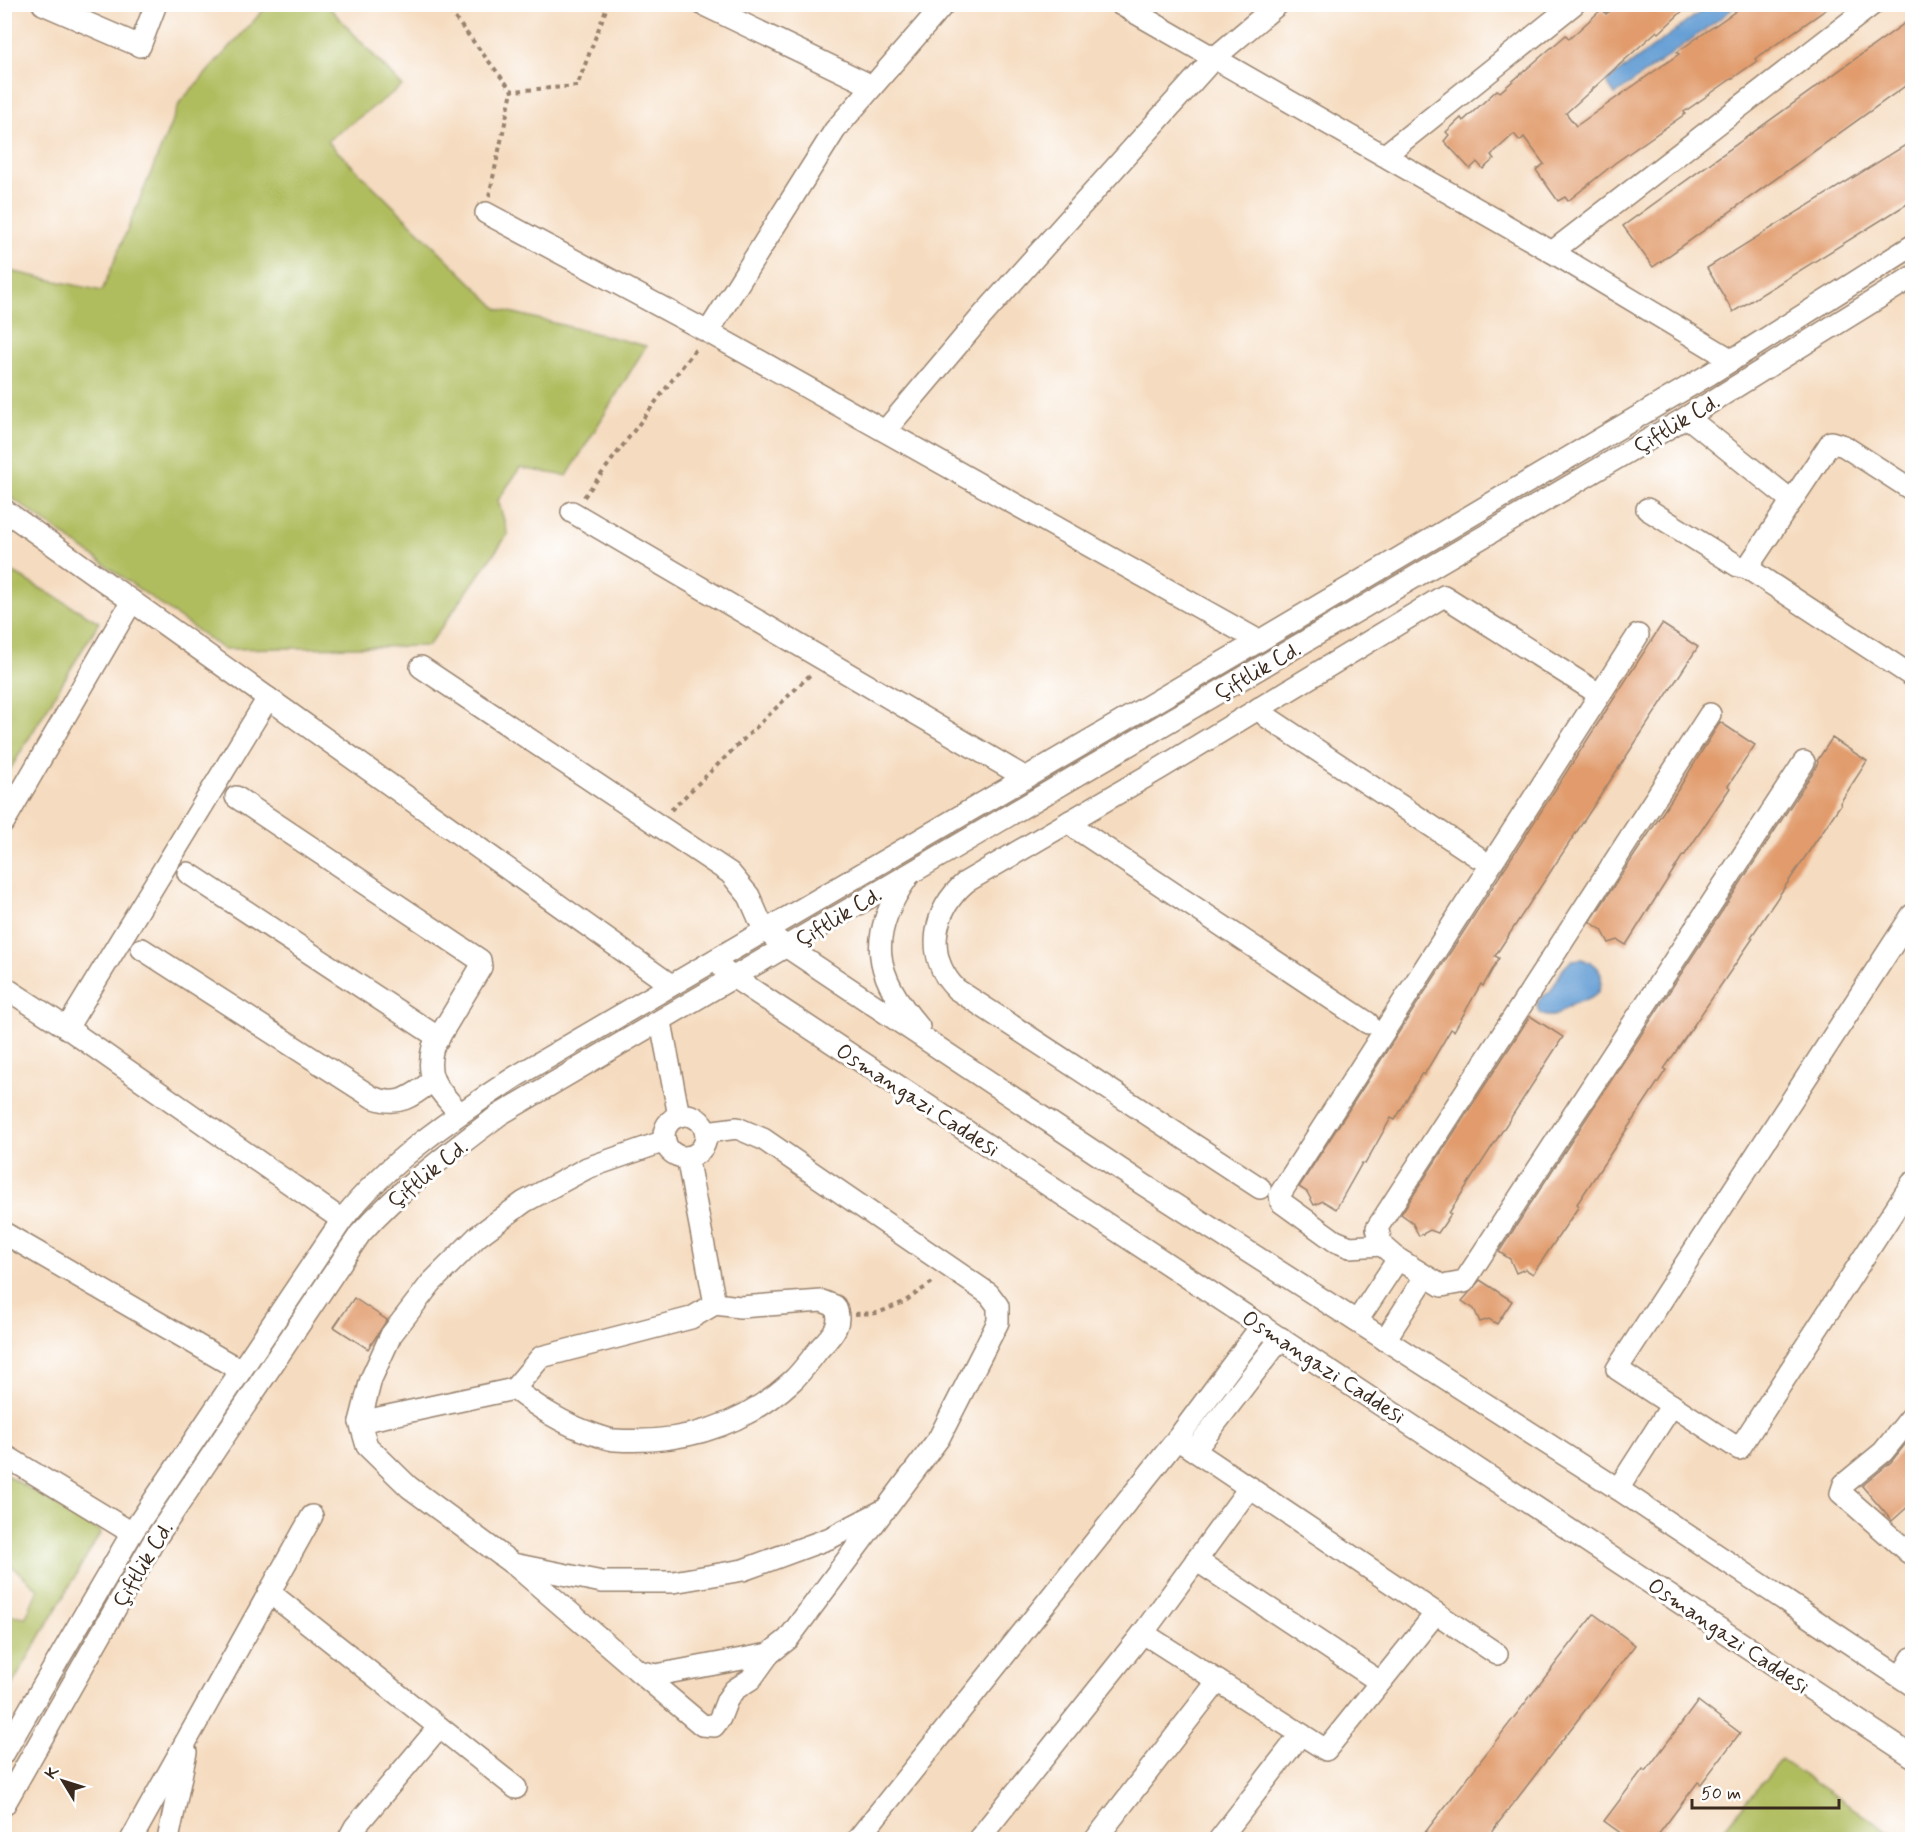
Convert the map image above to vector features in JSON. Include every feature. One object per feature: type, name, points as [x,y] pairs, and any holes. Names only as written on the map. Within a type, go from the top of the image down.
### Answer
[{"type":"street","points":[[43,4],[140,46],[156,4]]},
{"type":"street","points":[[702,4],[872,86]]},
{"type":"street","points":[[708,332],[835,130],[944,4]]},
{"type":"street","points":[[1120,4],[1552,252],[1732,360]]},
{"type":"street","points":[[885,431],[982,316],[1213,59],[1278,4]]},
{"type":"street","points":[[1385,156],[1574,4]]},
{"type":"street","points":[[1552,252],[1873,4]]},
{"type":"street","points":[[486,213],[708,332],[1259,641]]},
{"type":"street","name":"Çiftlik Cd.","points":[[4,1753],[132,1533],[342,1220],[360,1197],[383,1174],[459,1113],[515,1077],[1259,641],[1732,360],[1912,246]]},
{"type":"street","name":"Çiftlik Cd.","points":[[4,1805],[152,1544],[360,1234],[396,1197],[499,1115],[661,1022],[1688,417],[1912,277]]},
{"type":"street","points":[[1688,417],[1792,501]]},
{"type":"street","points":[[1747,568],[1831,442],[1844,446],[1912,490]]},
{"type":"street","points":[[1647,509],[1738,566],[1747,568],[1912,676]]},
{"type":"street","points":[[4,510],[671,985]]},
{"type":"street","points":[[572,512],[1026,778]]},
{"type":"street","points":[[1260,1188],[956,989],[945,976],[937,955],[937,932],[944,909],[957,890],[966,882],[1444,596],[1591,689]]},
{"type":"street","points":[[4,822],[132,601]]},
{"type":"street","points":[[1382,1245],[1350,1247],[1335,1241],[1281,1202],[1280,1194],[1638,635]]},
{"type":"street","points":[[421,667],[730,873],[749,896],[764,930],[1144,1185],[1618,1489],[1907,1681],[1912,1658]]},
{"type":"street","points":[[67,1028],[267,698]]},
{"type":"street","points":[[1199,704],[1218,732]]},
{"type":"street","points":[[1259,708],[1268,717],[1478,857]]},
{"type":"street","points":[[1710,714],[1377,1228],[1382,1245],[1398,1259],[1442,1286],[1464,1282],[1804,762]]},
{"type":"street","points":[[236,797],[480,960],[481,967],[432,1054],[432,1081],[459,1113]]},
{"type":"street","points":[[1070,821],[1077,829],[1368,1023]]},
{"type":"street","points":[[188,873],[439,1038]]},
{"type":"street","points":[[910,874],[887,911],[880,934],[880,959],[890,988],[905,1011],[938,1047]]},
{"type":"street","points":[[1912,915],[1617,1370],[1739,1449],[1912,1183]]},
{"type":"street","points":[[142,949],[372,1097],[390,1102],[400,1101],[410,1098],[432,1081]]},
{"type":"street","name":"Osmangazi Caddesi","points":[[711,962],[1912,1756]]},
{"type":"street","points":[[4,987],[67,1028],[342,1220]]},
{"type":"street","points":[[661,1022],[679,1116]]},
{"type":"street","points":[[679,1116],[693,1116],[703,1125],[706,1132],[704,1146],[694,1155],[687,1157],[674,1154],[669,1150],[665,1141],[665,1130],[668,1124],[679,1116]]},
{"type":"street","points":[[665,1141],[587,1168],[524,1202],[478,1236],[431,1283],[391,1335],[371,1379],[360,1422],[368,1446],[409,1487],[513,1564],[702,1725],[714,1726],[734,1690],[751,1679],[769,1654],[788,1639],[939,1438],[998,1322],[998,1306],[989,1294],[763,1139],[737,1128],[706,1132]]},
{"type":"street","points":[[687,1157],[715,1304]]},
{"type":"street","points":[[4,1233],[240,1370]]},
{"type":"street","points":[[1357,1321],[1398,1259]]},
{"type":"street","points":[[1385,1340],[1425,1277]]},
{"type":"street","points":[[360,1422],[514,1389],[541,1357],[691,1318],[715,1304],[740,1307],[822,1301],[835,1306],[839,1316],[835,1330],[793,1380],[752,1412],[707,1432],[655,1440],[612,1440],[579,1430],[549,1415],[514,1389]]},
{"type":"street","points":[[857,1839],[1177,1439],[1262,1325]]},
{"type":"street","points":[[1195,1450],[1281,1338]]},
{"type":"street","points":[[1618,1489],[1672,1405]]},
{"type":"street","points":[[1911,1553],[1841,1493],[1844,1484],[1883,1452],[1912,1416]]},
{"type":"street","points":[[1177,1439],[1497,1654]]},
{"type":"street","points":[[4,1455],[132,1533]]},
{"type":"street","points":[[978,1839],[1143,1633],[1250,1487]]},
{"type":"street","points":[[513,1564],[602,1582],[672,1582],[743,1570],[830,1538],[886,1509]]},
{"type":"street","points":[[131,1839],[312,1516]]},
{"type":"street","points":[[1196,1560],[1380,1682]]},
{"type":"street","points":[[269,1592],[516,1788]]},
{"type":"street","points":[[1143,1633],[1326,1750],[1436,1613]]},
{"type":"street","points":[[638,1671],[656,1675],[769,1654]]},
{"type":"street","points":[[1095,1839],[1218,1681]]},
{"type":"street","points":[[348,1839],[355,1827],[439,1727]]},
{"type":"street","points":[[1219,1839],[1301,1734]]},
{"type":"street","points":[[168,1839],[188,1737]]},
{"type":"path","points":[[444,4],[512,92],[486,213]]},
{"type":"path","points":[[512,92],[577,86],[608,4]]},
{"type":"path","points":[[572,512],[708,332]]},
{"type":"path","points":[[657,824],[826,660]]},
{"type":"path","points":[[839,1316],[878,1312],[904,1302],[929,1286],[948,1266]]},
{"type":"green space","points":[[269,4],[327,5],[402,86],[327,141],[498,309],[646,346],[567,476],[520,468],[498,500],[508,534],[428,646],[223,649],[5,493],[5,270],[102,291],[180,102]]},
{"type":"green space","points":[[5,568],[99,622],[5,778]]},
{"type":"green space","points":[[5,1474],[101,1532],[5,1697],[5,1614],[26,1617],[38,1589],[5,1560]]},
{"type":"green space","points":[[1781,1760],[1899,1839],[1715,1839]]},
{"type":"water","points":[[1711,4],[1729,5],[1733,9],[1615,95],[1606,82]]},
{"type":"water","points":[[1582,959],[1598,968],[1601,982],[1598,991],[1591,998],[1573,1004],[1555,1015],[1541,1014],[1537,1006],[1539,999],[1550,992],[1563,969],[1572,960]]},
{"type":"building","points":[[1620,4],[1690,4],[1566,113],[1576,126],[1746,4],[1834,4],[1755,59],[1757,61],[1615,163],[1568,201],[1565,197],[1558,201],[1536,170],[1544,164],[1524,137],[1520,141],[1514,134],[1491,155],[1494,159],[1483,169],[1477,162],[1470,169],[1444,141],[1449,135],[1446,132],[1461,118],[1463,121],[1497,90],[1500,92],[1566,35],[1569,39],[1602,9],[1606,14]]},
{"type":"building","points":[[1912,18],[1912,81],[1653,267],[1623,226]]},
{"type":"building","points":[[1912,141],[1912,201],[1733,312],[1707,268]]},
{"type":"building","points":[[1662,624],[1698,647],[1495,956],[1499,958],[1483,986],[1481,984],[1454,1031],[1451,1029],[1424,1075],[1422,1073],[1395,1120],[1391,1118],[1336,1209],[1323,1201],[1314,1205],[1307,1192],[1299,1187]]},
{"type":"building","points":[[1720,722],[1755,745],[1728,786],[1730,788],[1683,855],[1626,945],[1618,940],[1609,943],[1602,930],[1590,922]]},
{"type":"building","points":[[1832,738],[1867,761],[1841,804],[1751,937],[1753,938],[1664,1069],[1666,1070],[1533,1274],[1525,1269],[1516,1273],[1510,1259],[1499,1252],[1815,769],[1817,761]]},
{"type":"building","points":[[1530,1016],[1563,1037],[1438,1233],[1430,1230],[1419,1236],[1412,1222],[1401,1214]]},
{"type":"building","points":[[1480,1280],[1512,1301],[1497,1324],[1489,1319],[1480,1322],[1474,1309],[1462,1301]]},
{"type":"building","points":[[354,1298],[387,1320],[368,1349],[334,1327]]},
{"type":"building","points":[[1912,1436],[1912,1503],[1892,1521],[1862,1486],[1891,1462]]},
{"type":"building","points":[[1594,1614],[1635,1645],[1486,1839],[1420,1839]]},
{"type":"building","points":[[1698,1701],[1740,1733],[1701,1784],[1698,1782],[1655,1839],[1629,1839],[1604,1821],[1643,1769],[1646,1771]]}]
